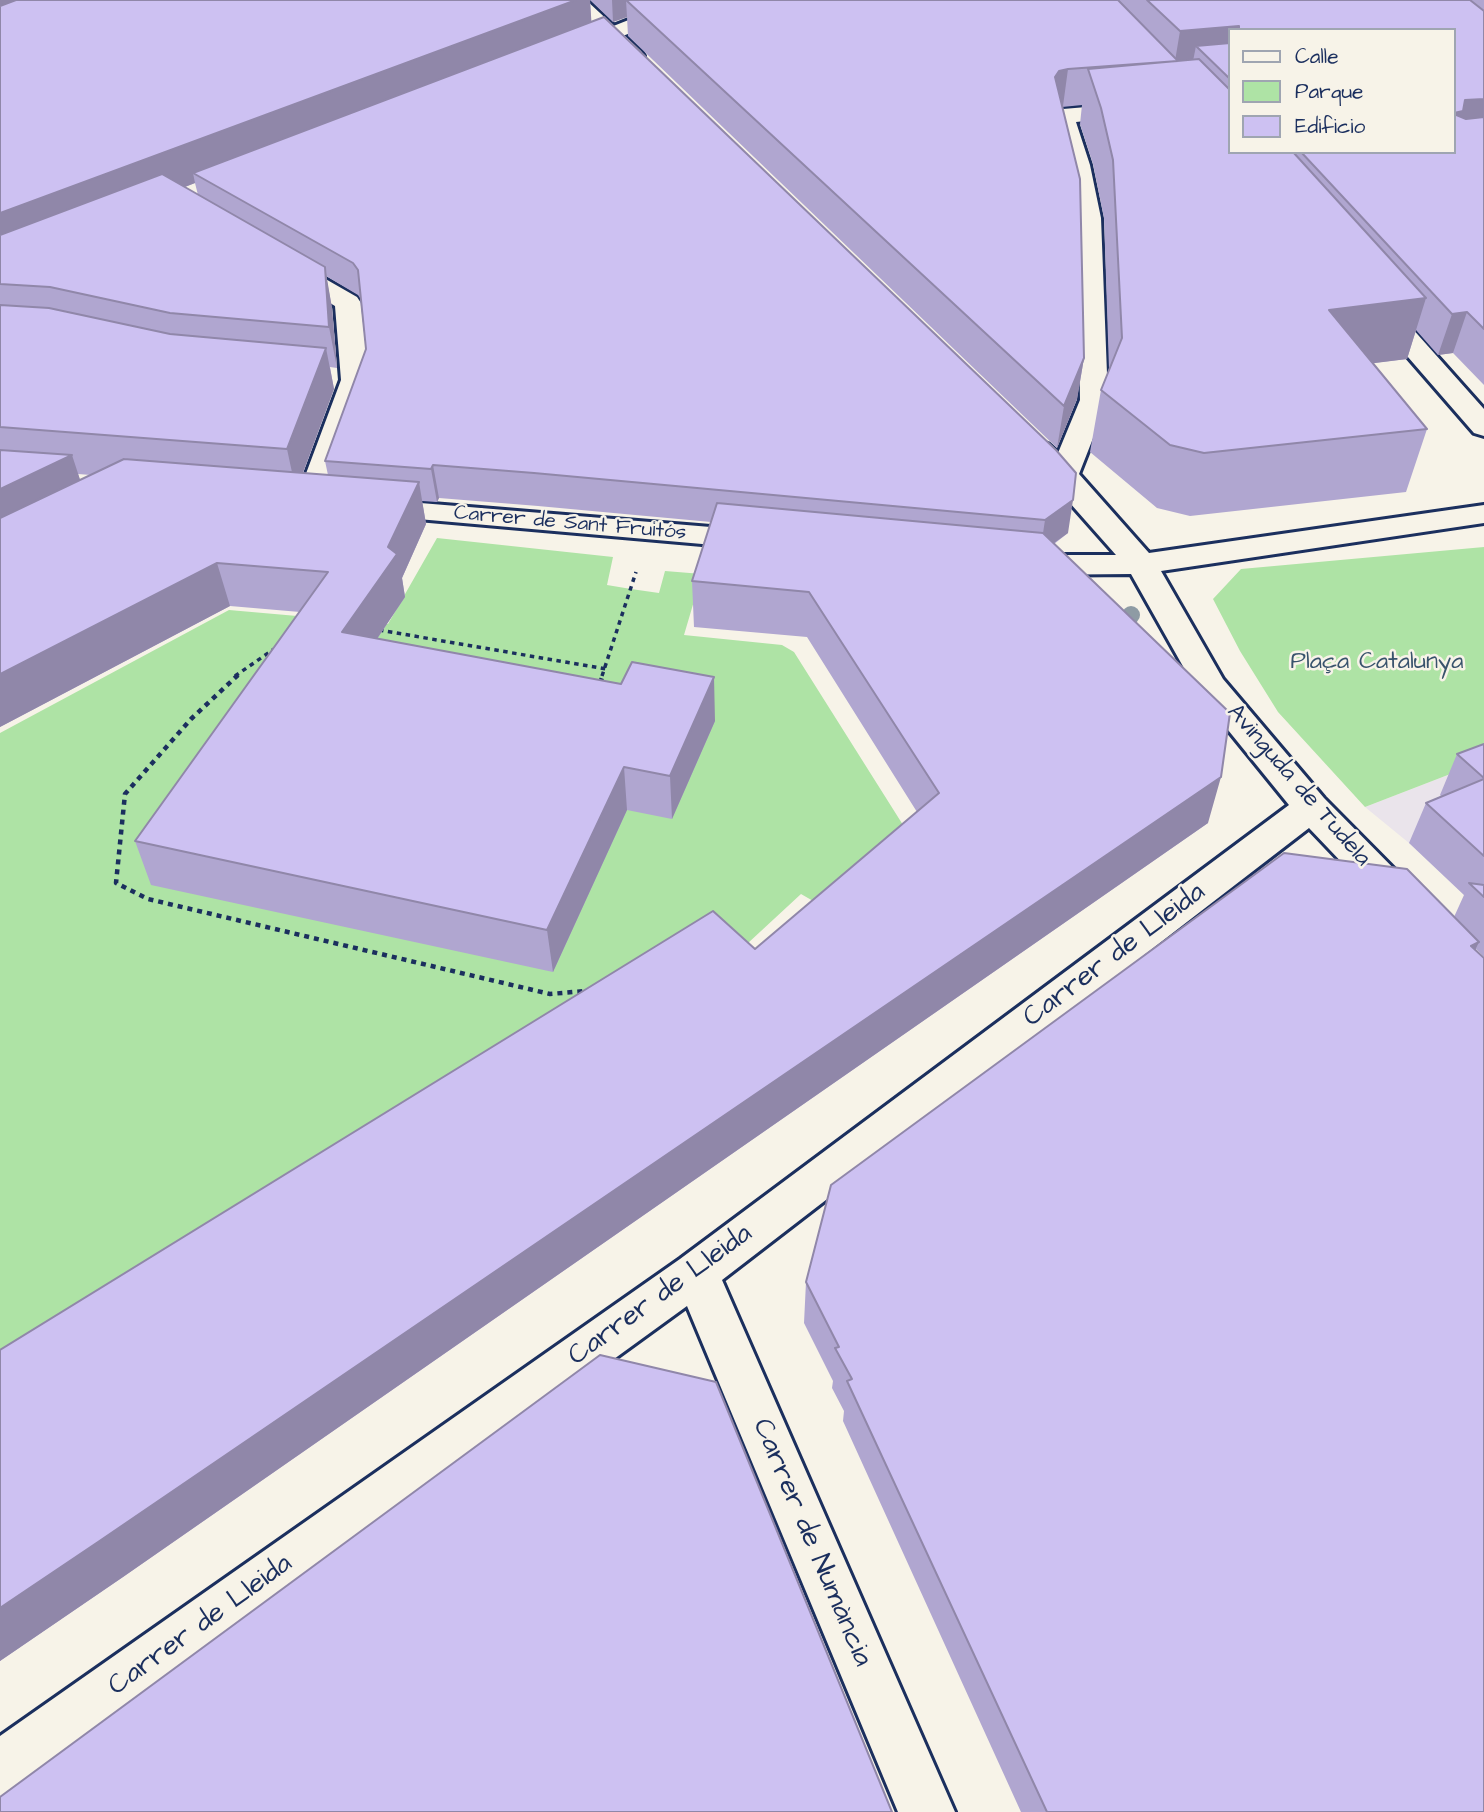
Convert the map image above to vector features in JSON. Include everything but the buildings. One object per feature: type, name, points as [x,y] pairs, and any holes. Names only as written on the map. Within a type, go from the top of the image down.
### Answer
[{"type":"street","points":[[574,0],[648,71]]},
{"type":"street","points":[[553,56],[697,0]]},
{"type":"street","points":[[1064,475],[1094,400],[1094,386],[1089,218],[1078,164],[1063,116],[1156,108]]},
{"type":"street","points":[[268,256],[348,303],[355,380],[327,379]]},
{"type":"street","points":[[1364,291],[1484,427]]},
{"type":"street","name":"Carrer de Sant Fruitós","points":[[355,380],[297,502],[791,543]]},
{"type":"street","name":"Avinguda de Tudela","points":[[1024,436],[1064,475],[1141,564],[1210,685],[1311,807],[1426,927]]},
{"type":"street","points":[[999,563],[1040,566],[1141,564],[1484,514]]},
{"type":"street","name":"Carrer de Lleida","points":[[0,1770],[695,1273],[1311,807]]},
{"type":"street","name":"Carrer de Numància","points":[[695,1273],[927,1812]]},
{"type":"path","points":[[596,692],[606,669],[649,531]]},
{"type":"path","points":[[367,628],[606,669]]},
{"type":"path","points":[[284,642],[230,680],[191,719],[125,794],[116,883],[148,899],[550,994],[594,991]]},
{"type":"shaded area","points":[[1484,761],[1484,914],[1409,843],[1365,807]]},
{"type":"green space","points":[[437,538],[613,557],[607,585],[659,593],[665,571],[702,574],[684,635],[782,645],[794,652],[915,844],[827,909],[801,894],[734,956],[0,1366],[0,733],[229,610],[388,624]]},
{"type":"green space","name":"Plaça Catalunya","points":[[1484,547],[1484,761],[1365,807],[1278,712],[1240,651],[1213,599],[1241,569]]}]
